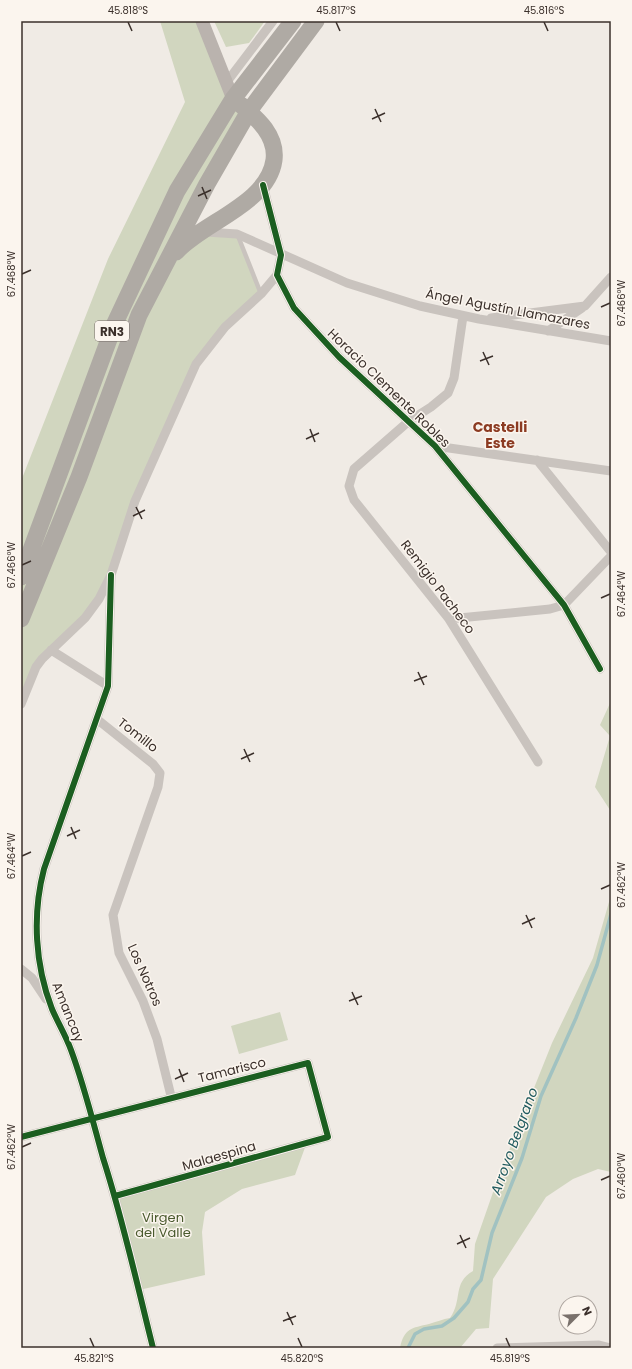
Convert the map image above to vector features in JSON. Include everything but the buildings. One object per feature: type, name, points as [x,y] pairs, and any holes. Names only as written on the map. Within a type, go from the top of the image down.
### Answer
[{"type":"highway","name":"RN3","points":[[21,576],[115,323],[177,191],[230,91],[293,21]]},
{"type":"highway","name":"RN3","points":[[21,619],[79,477],[139,315],[207,184],[249,111],[316,21]]},
{"type":"highway","points":[[166,264],[179,249],[199,232],[232,212],[263,185],[273,167],[274,150],[268,132],[230,91]]},
{"type":"street","points":[[230,91],[273,21]]},
{"type":"street","points":[[205,23],[230,91]]},
{"type":"street","points":[[21,704],[36,668],[51,650],[85,618],[99,599],[111,575],[135,501],[196,364],[225,327],[261,294],[277,275],[281,255],[263,185]]},
{"type":"street","name":"Ángel Agustín Llamazares","points":[[199,232],[218,231],[237,234],[347,284],[420,306],[479,319],[611,341]]},
{"type":"street","name":"Horacio Clemente Robles","points":[[277,275],[285,294],[300,316],[339,357],[435,446],[564,605],[600,668]]},
{"type":"street","points":[[548,330],[585,306],[611,277]]},
{"type":"street","points":[[479,319],[585,306]]},
{"type":"street","points":[[409,421],[431,407],[448,393],[454,378],[463,316]]},
{"type":"street","name":"Remigio Pacheco","points":[[409,421],[354,469],[349,486],[354,500],[448,618],[538,762]]},
{"type":"street","points":[[435,446],[611,471]]},
{"type":"street","points":[[537,460],[611,552]]},
{"type":"street","points":[[448,618],[550,609],[564,605],[611,556]]},
{"type":"street","name":"Amancay","points":[[111,575],[108,686],[98,720],[44,869],[39,889],[38,954],[42,977],[52,1009],[71,1050],[115,1196],[153,1348]]},
{"type":"street","points":[[51,650],[108,686]]},
{"type":"street","name":"Tomillo","points":[[98,720],[153,764],[160,773]]},
{"type":"street","name":"Los Notros","points":[[160,773],[158,787],[117,900],[113,915],[119,953],[143,1001],[157,1039],[171,1096]]},
{"type":"street","points":[[21,969],[32,978],[52,1009]]},
{"type":"street","name":"Tamarisco","points":[[21,1137],[171,1096],[308,1062],[328,1137]]},
{"type":"street","name":"Malaespina","points":[[115,1196],[328,1137]]},
{"type":"street","points":[[498,1348],[611,1348]]},
{"type":"lane","points":[[237,234],[261,294]]},
{"type":"green space","points":[[160,21],[202,21],[226,83],[249,111],[167,262],[199,232],[237,234],[261,294],[196,364],[99,599],[42,659],[21,704],[21,481],[108,259],[185,102]]},
{"type":"green space","points":[[214,21],[265,21],[249,43],[226,47]]},
{"type":"green space","points":[[611,701],[611,815],[610,810],[595,787],[610,736],[600,725]]},
{"type":"green space","points":[[611,895],[611,1172],[598,1169],[573,1179],[546,1197],[493,1279],[489,1328],[476,1329],[460,1348],[400,1348],[404,1336],[413,1328],[450,1318],[456,1305],[462,1281],[473,1271],[475,1244],[498,1178],[552,1043],[593,958]]},
{"type":"green space","points":[[280,1012],[288,1040],[239,1054],[231,1026]]},
{"type":"green space","name":"Virgen del Valle","points":[[307,1142],[295,1175],[242,1189],[205,1212],[202,1232],[205,1275],[139,1290],[115,1196]]},
{"type":"waterway","name":"Arroyo Belgrano","points":[[408,1348],[415,1334],[424,1329],[442,1326],[454,1318],[468,1302],[473,1289],[481,1280],[492,1233],[522,1158],[541,1096],[576,1018],[597,965],[611,914]]},
{"type":"cycle path","points":[[263,185],[281,255],[277,275],[294,308],[339,357],[435,446],[564,605],[600,669]]},
{"type":"cycle path","points":[[111,575],[108,686],[44,869],[38,904],[37,940],[46,992],[76,1063],[123,1228],[153,1348]]},
{"type":"cycle path","points":[[21,1137],[308,1063],[328,1137],[115,1196]]},
{"type":"district","name":"Castelli Este","points":[[500,436]]}]
